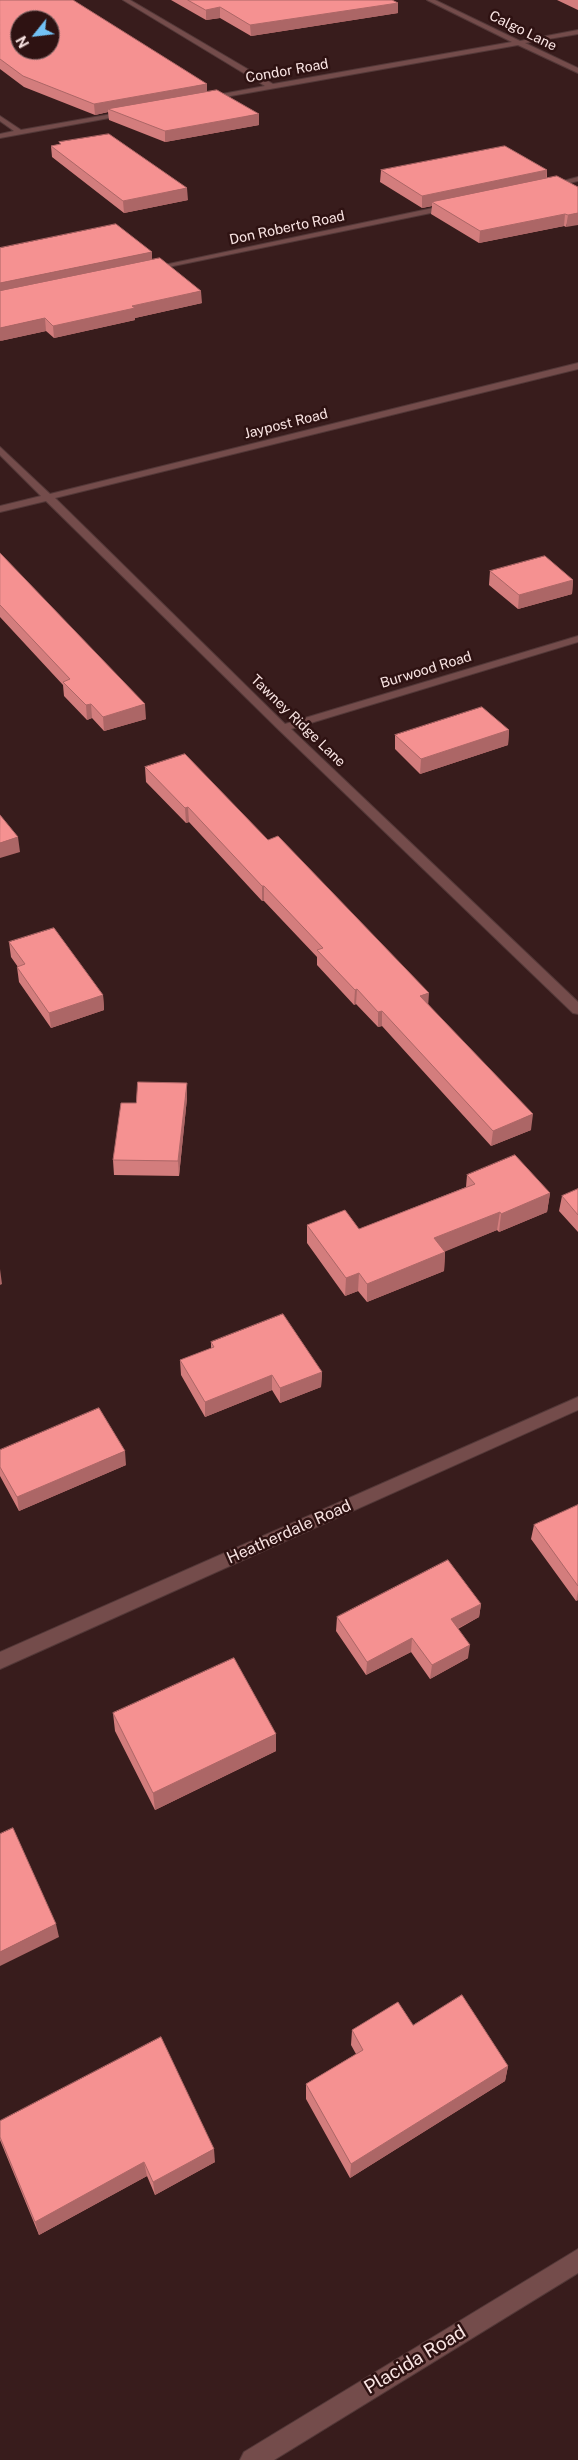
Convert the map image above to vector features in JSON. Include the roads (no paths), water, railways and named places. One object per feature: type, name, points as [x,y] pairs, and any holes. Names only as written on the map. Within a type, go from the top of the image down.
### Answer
[{"type":"street","points":[[126,0],[272,87]]},
{"type":"street","name":"Calgo Lane","points":[[430,0],[578,71]]},
{"type":"street","name":"Condor Road","points":[[204,99],[578,32]]},
{"type":"street","points":[[0,136],[136,111]]},
{"type":"street","points":[[0,118],[19,132]]},
{"type":"street","points":[[539,188],[578,179]]},
{"type":"street","name":"Don Roberto Road","points":[[136,272],[462,204]]},
{"type":"street","name":"Jaypost Road","points":[[0,509],[578,366]]},
{"type":"street","name":"Tawney Ridge Lane","points":[[0,450],[283,728],[578,1010]]},
{"type":"street","name":"Burwood Road","points":[[283,728],[578,639]]},
{"type":"street","name":"Heatherdale Road","points":[[0,1662],[578,1402]]},
{"type":"street","name":"Placida Road","points":[[252,2460],[578,2260]]}]
